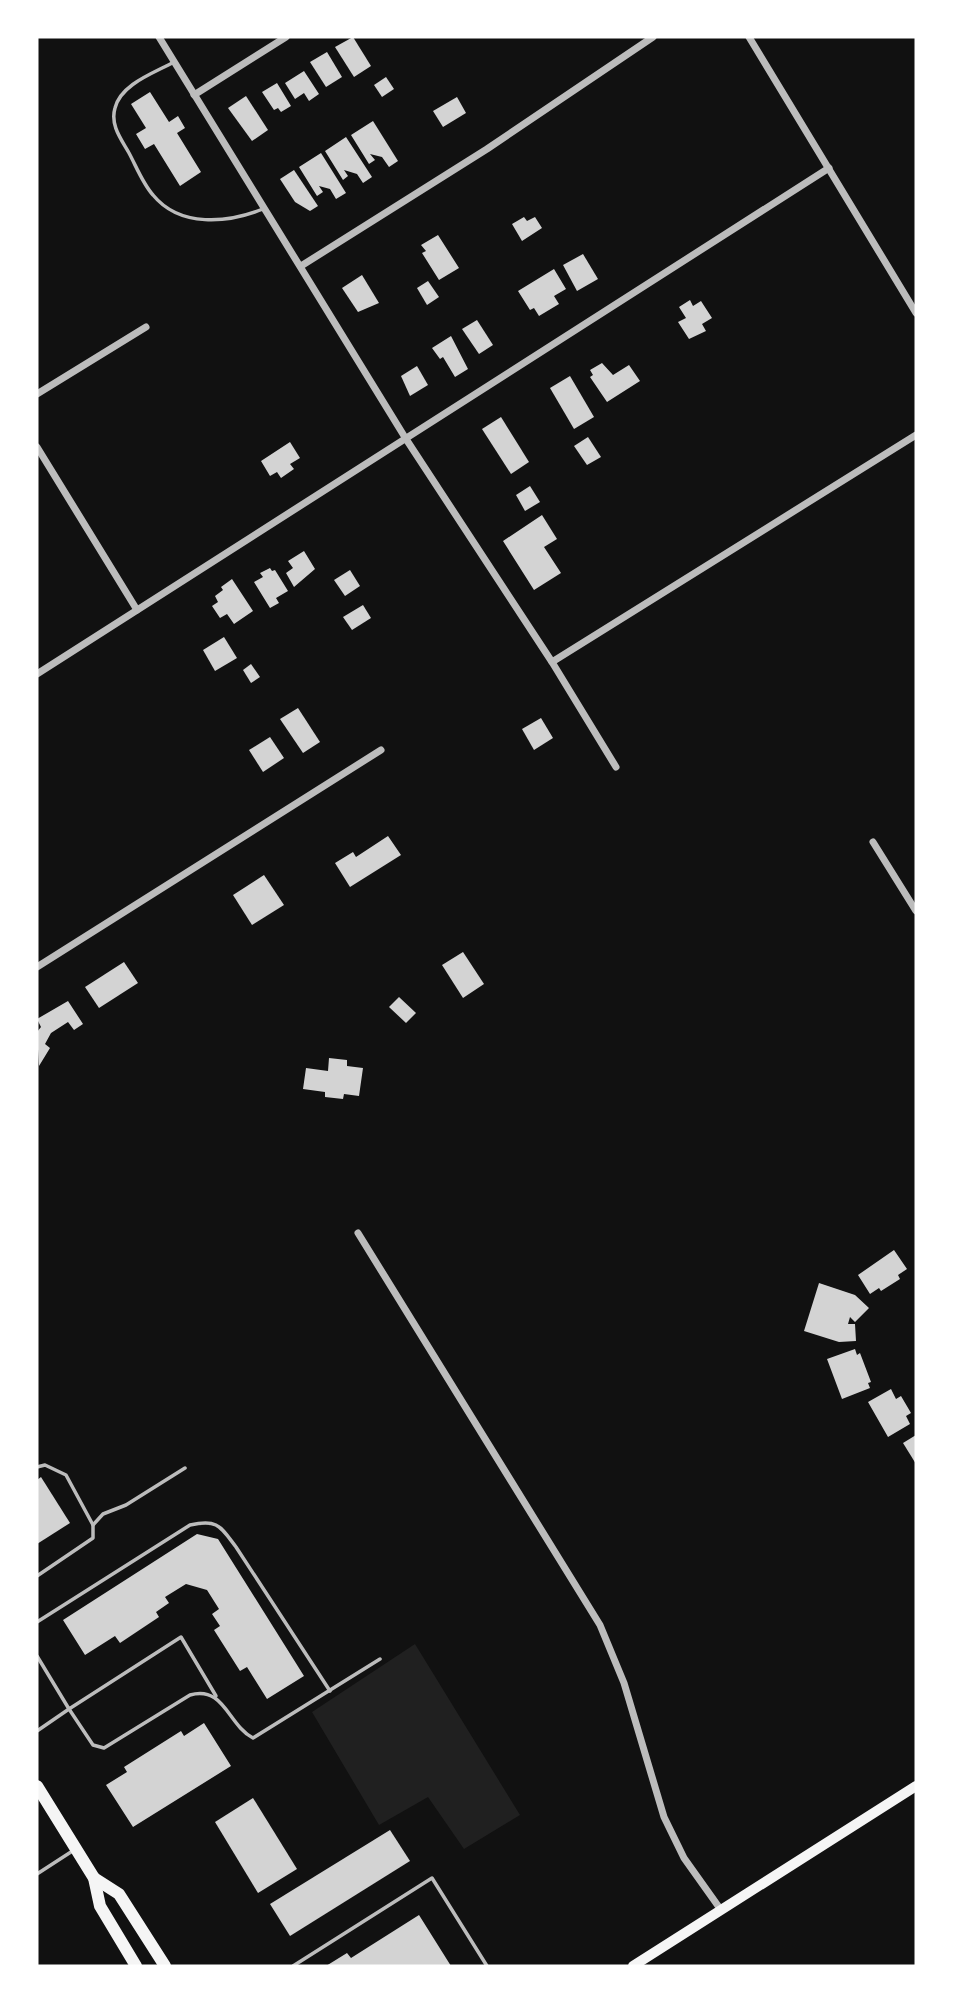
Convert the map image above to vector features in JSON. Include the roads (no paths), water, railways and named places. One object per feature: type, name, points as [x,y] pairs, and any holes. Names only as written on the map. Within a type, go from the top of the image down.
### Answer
[{"type":"main road","points":[[37,1786],[94,1878],[100,1906],[136,1966]]},
{"type":"main road","points":[[633,1966],[916,1786]]},
{"type":"main road","points":[[94,1878],[119,1894],[165,1966]]},
{"type":"street","points":[[159,37],[406,439],[552,662],[616,767]]},
{"type":"street","points":[[194,95],[286,37]]},
{"type":"street","points":[[301,265],[487,149],[653,37]]},
{"type":"street","points":[[748,37],[916,313]]},
{"type":"street","points":[[37,674],[829,168]]},
{"type":"street","points":[[37,394],[146,327]]},
{"type":"street","points":[[552,662],[916,435]]},
{"type":"street","points":[[37,447],[137,610]]},
{"type":"street","points":[[37,968],[381,750]]},
{"type":"street","points":[[873,842],[916,911]]},
{"type":"street","points":[[358,1233],[600,1625],[624,1682],[664,1817],[684,1858],[721,1910]]},
{"type":"lane","points":[[174,62],[124,92],[115,107],[114,127],[153,196],[168,208],[192,219],[215,221],[242,218],[265,209]]},
{"type":"lane","points":[[37,1467],[45,1465],[66,1475],[93,1525],[93,1538],[37,1576]]},
{"type":"lane","points":[[93,1525],[103,1514],[126,1505],[186,1468]]},
{"type":"lane","points":[[37,1622],[190,1525],[210,1521],[221,1527],[236,1547],[330,1691]]},
{"type":"lane","points":[[37,1731],[181,1637],[217,1697],[245,1734],[253,1738],[380,1659]]},
{"type":"lane","points":[[37,1657],[93,1745],[104,1748],[190,1695],[200,1692],[217,1697]]},
{"type":"lane","points":[[37,1874],[76,1849]]},
{"type":"lane","points":[[293,1966],[432,1878],[487,1966]]}]
